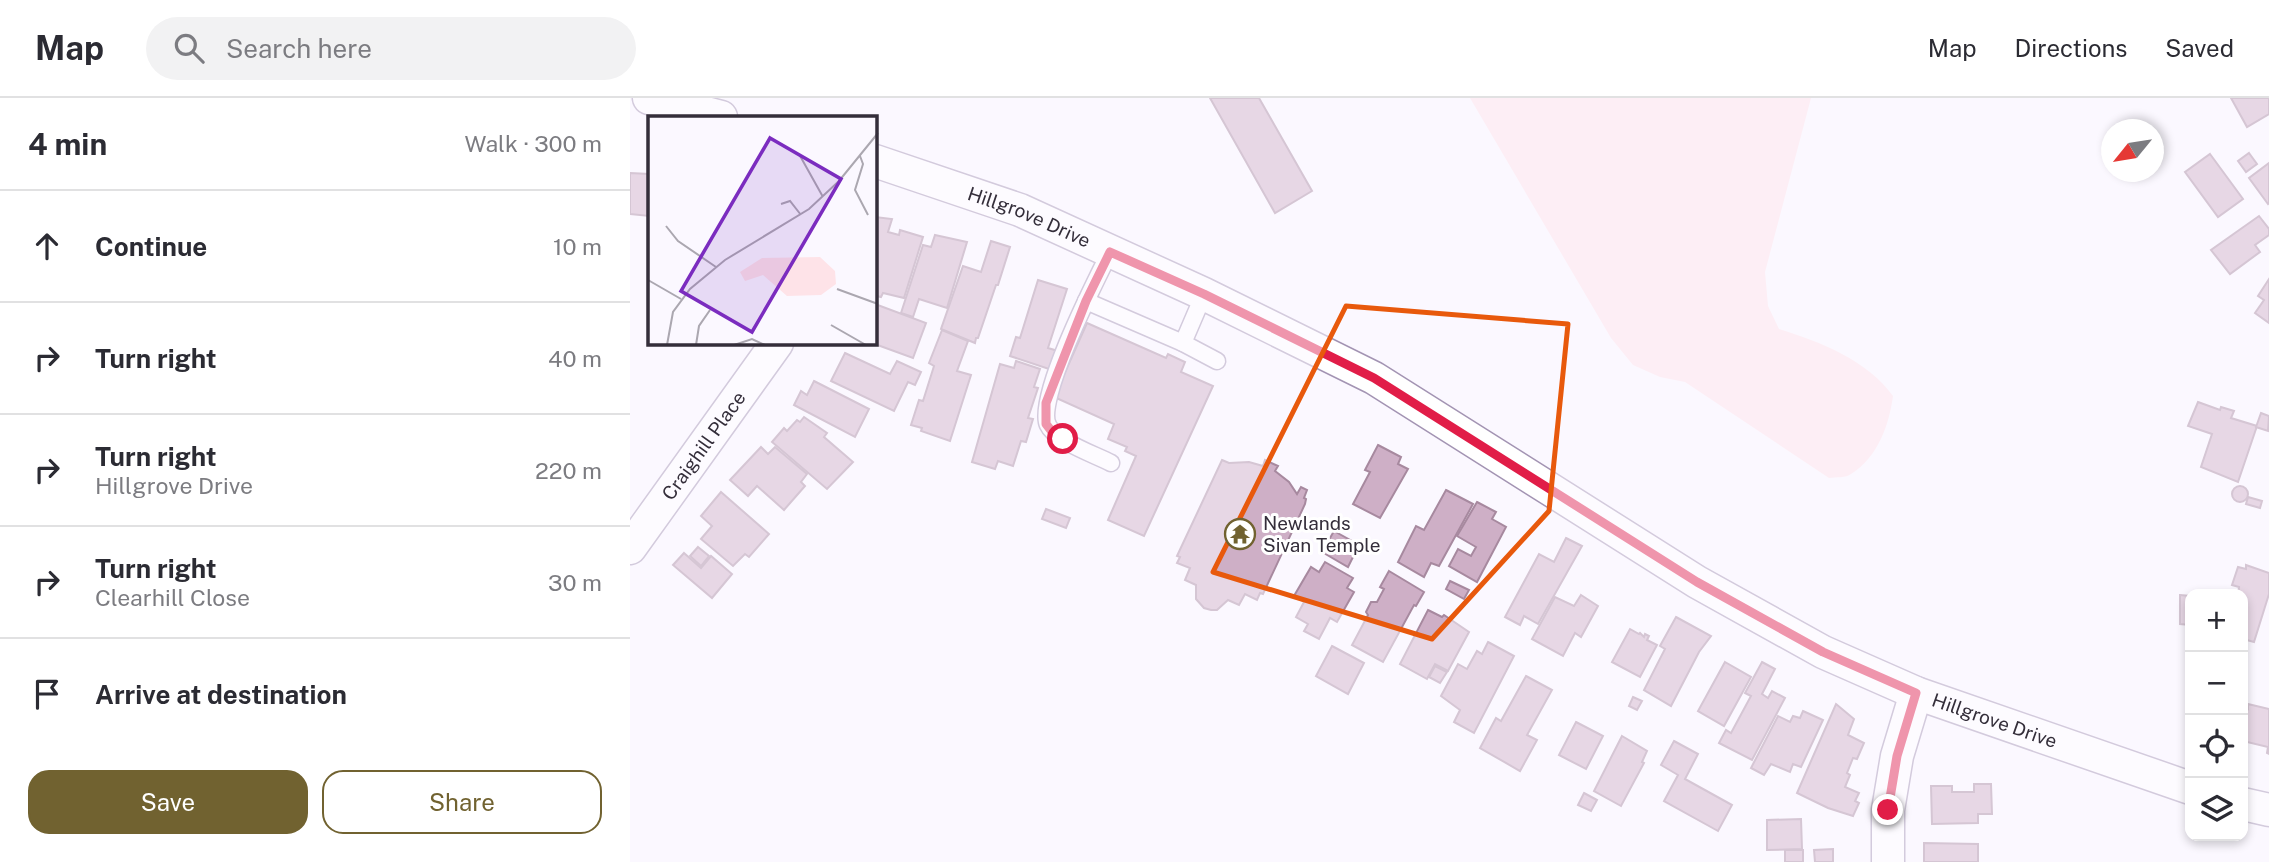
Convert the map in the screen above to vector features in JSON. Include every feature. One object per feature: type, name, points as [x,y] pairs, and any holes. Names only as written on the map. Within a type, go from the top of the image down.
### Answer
[{"type":"street","points":[[649,98],[717,116]]},
{"type":"street","name":"Hillgrove Drive","points":[[877,162],[1020,210],[1204,294],[1374,378],[1697,582],[1823,652],[1916,693],[2185,786]]},
{"type":"street","name":"Craighill Place","points":[[630,548],[776,345]]},
{"type":"street","points":[[1888,862],[1888,810],[1897,756],[1916,693]]},
{"type":"street","points":[[2248,805],[2269,810]]},
{"type":"lane","points":[[1110,252],[1086,301],[1046,403],[1046,424],[1053,433],[1111,463]]},
{"type":"lane","points":[[1183,343],[1204,294]]},
{"type":"lane","points":[[1086,301],[1183,343],[1217,361]]},
{"type":"highlighted area","points":[[1346,306],[1568,324],[1549,511],[1432,639],[1213,572]]},
{"type":"shaded area","points":[[1470,98],[1811,98],[1765,272],[1768,306],[1779,329],[1827,346],[1857,362],[1893,396],[1881,440],[1868,459],[1849,475],[1829,478],[1685,382],[1660,377],[1633,365],[1611,338]]},
{"type":"building","points":[[1210,98],[1259,98],[1312,191],[1275,213]]},
{"type":"building","points":[[2231,98],[2269,98],[2269,114],[2247,127]]},
{"type":"building","points":[[2249,153],[2257,164],[2246,172],[2238,161]]},
{"type":"building","points":[[2210,154],[2243,199],[2218,217],[2185,172]]},
{"type":"building","points":[[2269,163],[2269,203],[2268,204],[2249,178]]},
{"type":"building","points":[[630,173],[648,174],[648,216],[630,214]]},
{"type":"building","points":[[2259,216],[2269,229],[2269,235],[2255,245],[2260,252],[2230,274],[2211,250]]},
{"type":"building","points":[[877,217],[892,219],[888,232],[899,235],[900,230],[923,237],[904,298],[883,293],[881,297],[877,296]]},
{"type":"building","points":[[935,235],[967,242],[947,308],[919,299],[913,317],[901,313],[923,245],[931,247]]},
{"type":"building","points":[[991,241],[1010,247],[975,343],[941,329],[963,266],[981,272]]},
{"type":"building","points":[[2269,279],[2269,323],[2255,313],[2264,300],[2258,296]]},
{"type":"building","points":[[1038,280],[1067,289],[1048,348],[1058,351],[1052,370],[1010,356],[1016,337],[1020,338]]},
{"type":"building","points":[[877,305],[926,323],[913,358],[877,345]]},
{"type":"building","points":[[1087,323],[1166,358],[1168,354],[1185,362],[1181,372],[1213,386],[1144,536],[1108,520],[1136,456],[1125,451],[1127,447],[1108,439],[1114,424],[1054,397]]},
{"type":"building","points":[[942,330],[968,341],[957,371],[971,375],[950,441],[911,425],[919,400],[923,401],[934,366],[929,363]]},
{"type":"building","points":[[845,353],[890,374],[897,361],[921,372],[915,385],[908,382],[894,411],[831,381]]},
{"type":"building","points":[[1016,361],[1040,369],[1034,387],[1038,388],[1028,418],[1033,419],[1026,442],[1021,441],[1013,466],[998,461],[995,469],[972,462],[1000,364],[1014,368]]},
{"type":"building","points":[[814,381],[869,409],[855,437],[794,405],[801,391],[807,395]]},
{"type":"building","points":[[2198,402],[2220,410],[2221,407],[2234,411],[2231,418],[2257,426],[2238,482],[2201,467],[2212,434],[2188,426]]},
{"type":"building","points":[[2261,413],[2269,416],[2268,431],[2256,427]]},
{"type":"building","points":[[804,417],[827,433],[824,437],[853,462],[827,489],[772,442],[784,428],[787,431],[797,420],[800,422]]},
{"type":"building","points":[[1378,445],[1401,457],[1398,464],[1408,469],[1380,518],[1353,504],[1370,472],[1365,470]]},
{"type":"building","points":[[761,447],[768,454],[775,447],[807,474],[801,482],[805,486],[784,510],[757,486],[748,496],[730,480]]},
{"type":"building","points":[[1222,460],[1263,466],[1265,460],[1278,466],[1275,471],[1289,482],[1297,494],[1301,487],[1307,490],[1305,504],[1263,594],[1260,593],[1257,600],[1245,594],[1239,605],[1228,600],[1217,610],[1211,610],[1204,608],[1196,599],[1196,585],[1185,580],[1190,568],[1177,563],[1180,557],[1177,556]]},
{"type":"building","points":[[2240,486],[2246,488],[2246,500],[2240,502],[2234,500],[2232,494],[2234,488]]},
{"type":"building","points":[[1446,490],[1473,504],[1439,566],[1431,563],[1424,577],[1398,562],[1416,526],[1424,530]]},
{"type":"building","points":[[721,492],[769,534],[749,557],[745,554],[733,566],[701,539],[712,526],[701,516]]},
{"type":"building","points":[[2248,497],[2262,501],[2260,508],[2246,504]]},
{"type":"building","points":[[1477,502],[1496,512],[1492,519],[1506,527],[1477,582],[1449,566],[1458,549],[1471,556],[1476,547],[1457,536]]},
{"type":"building","points":[[1046,509],[1070,518],[1066,528],[1042,519]]},
{"type":"building","points":[[1334,531],[1359,545],[1348,567],[1322,552]]},
{"type":"building","points":[[1566,538],[1582,546],[1538,624],[1524,616],[1520,625],[1505,617],[1539,554],[1554,562]]},
{"type":"building","points":[[698,547],[709,556],[701,566],[690,556]]},
{"type":"building","points":[[684,553],[701,568],[711,556],[732,574],[712,598],[673,565]]},
{"type":"building","points":[[1325,562],[1353,578],[1347,588],[1354,592],[1337,622],[1330,618],[1319,639],[1304,631],[1308,624],[1296,617],[1304,602],[1294,596],[1311,567],[1319,572]]},
{"type":"building","points":[[2246,565],[2269,573],[2269,594],[2254,642],[2248,640],[2248,589],[2239,589],[2232,585],[2238,567],[2246,569]]},
{"type":"building","points":[[1389,571],[1424,592],[1383,662],[1352,645],[1368,615],[1366,612],[1371,602],[1377,602],[1384,589],[1380,587]]},
{"type":"building","points":[[1450,581],[1469,590],[1464,599],[1446,589]]},
{"type":"building","points":[[1581,595],[1598,606],[1581,637],[1575,633],[1563,656],[1532,639],[1555,597],[1574,606]]},
{"type":"building","points":[[2180,595],[2185,596],[2185,624],[2180,624]]},
{"type":"building","points":[[1428,610],[1442,617],[1444,615],[1469,632],[1448,671],[1435,664],[1427,679],[1400,664]]},
{"type":"building","points":[[1676,617],[1711,636],[1699,652],[1671,706],[1644,690],[1665,649],[1660,646]]},
{"type":"building","points":[[1630,629],[1644,637],[1645,634],[1649,636],[1647,640],[1657,645],[1640,677],[1612,662]]},
{"type":"building","points":[[1488,642],[1514,656],[1474,733],[1454,722],[1460,710],[1441,696],[1458,664],[1467,669],[1477,651],[1482,654]]},
{"type":"building","points":[[1332,646],[1364,663],[1348,694],[1316,676]]},
{"type":"building","points":[[1725,662],[1751,677],[1724,726],[1698,711]]},
{"type":"building","points":[[1762,662],[1775,669],[1762,694],[1768,698],[1772,691],[1785,698],[1752,760],[1719,743],[1726,730],[1731,733],[1751,696],[1745,693]]},
{"type":"building","points":[[1435,666],[1447,672],[1440,683],[1429,677]]},
{"type":"building","points":[[1526,676],[1552,690],[1527,735],[1537,740],[1520,771],[1480,748],[1496,718],[1501,721]]},
{"type":"building","points":[[1633,697],[1642,701],[1637,710],[1629,706]]},
{"type":"building","points":[[1836,704],[1854,719],[1848,735],[1864,743],[1857,759],[1853,758],[1847,773],[1850,775],[1845,787],[1859,793],[1855,801],[1859,803],[1853,816],[1797,793]]},
{"type":"building","points":[[2248,704],[2269,709],[2269,754],[2268,747],[2248,742]]},
{"type":"building","points":[[1803,711],[1823,720],[1801,767],[1793,764],[1790,772],[1771,764],[1764,775],[1751,768],[1778,716],[1790,722],[1793,716],[1800,718]]},
{"type":"building","points":[[1576,722],[1603,736],[1586,769],[1559,755]]},
{"type":"building","points":[[1622,736],[1647,751],[1642,762],[1644,763],[1621,806],[1594,791]]},
{"type":"building","points":[[1674,741],[1698,754],[1685,779],[1732,805],[1718,831],[1664,801],[1678,775],[1661,765]]},
{"type":"building","points":[[1974,784],[1991,784],[1992,814],[1978,814],[1978,823],[1932,824],[1931,786],[1952,786],[1952,792],[1974,792]]},
{"type":"building","points":[[1584,793],[1597,800],[1591,811],[1578,805]]},
{"type":"building","points":[[1801,819],[1802,849],[1767,850],[1767,820]]},
{"type":"building","points":[[1924,843],[1978,844],[1978,862],[1924,862]]},
{"type":"building","points":[[1833,849],[1833,862],[1815,862],[1814,850]]},
{"type":"building","points":[[1785,850],[1803,850],[1803,862],[1785,862]]},
{"type":"place","name":"Newlands Sivan Temple","points":[[1240,534]]},
{"type":"route","points":[[1063,439],[1053,433],[1046,424],[1046,403],[1086,301],[1110,252],[1204,294],[1374,378],[1697,582],[1823,652],[1916,693],[1897,756],[1888,810]]}]
